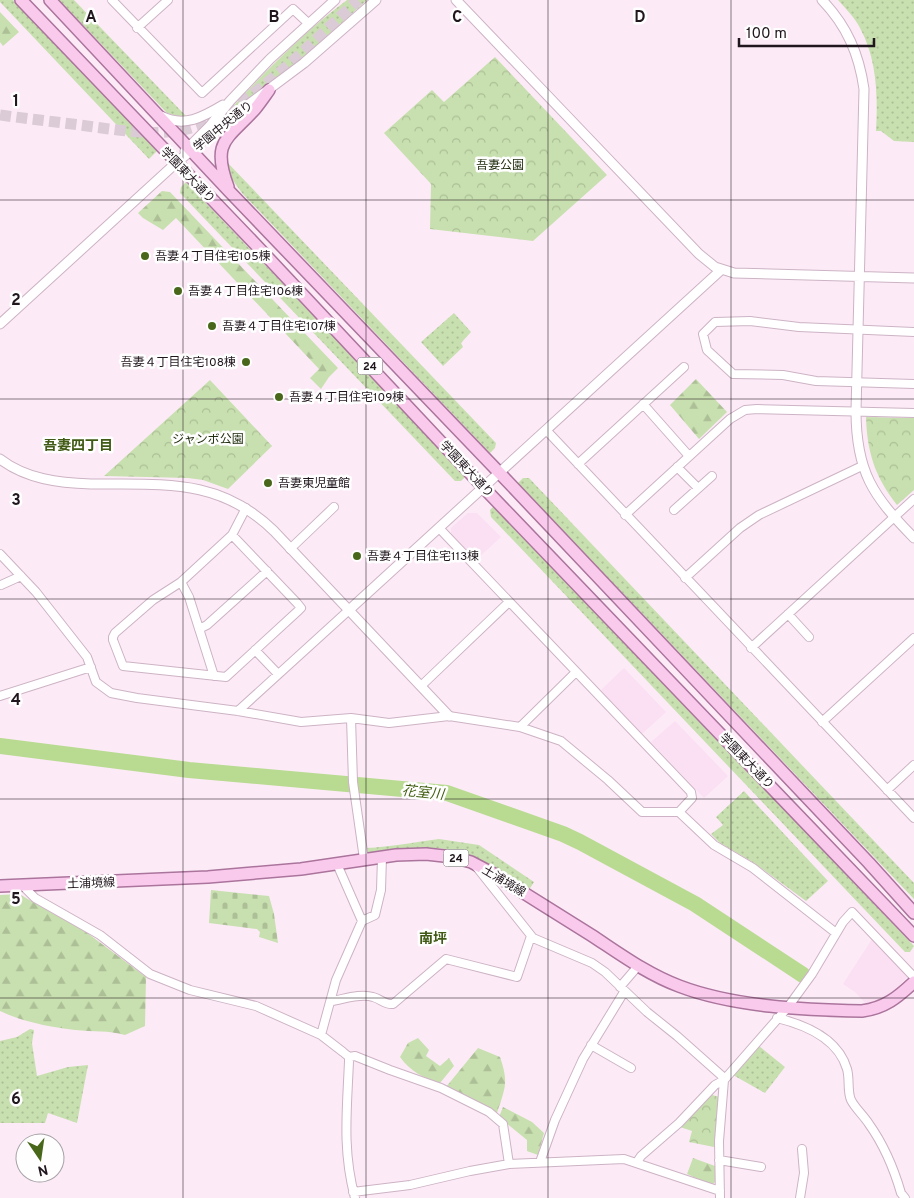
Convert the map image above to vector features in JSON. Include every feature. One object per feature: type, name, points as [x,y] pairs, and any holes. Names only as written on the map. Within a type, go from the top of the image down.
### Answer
[{"type":"main road","name":"学園東大通り","points":[[21,0],[256,245],[484,488],[914,936]]},
{"type":"main road","name":"学園東大通り","points":[[50,0],[229,191],[869,863],[914,913]]},
{"type":"main road","points":[[229,191],[222,170],[221,154],[226,138],[255,109],[269,90]]},
{"type":"main road","name":"土浦境線","points":[[0,886],[179,880],[337,864],[382,857],[440,855],[474,864],[492,873],[663,980],[725,1000],[842,1011],[875,1010],[897,998],[914,982]]},
{"type":"street","points":[[112,0],[137,28],[202,93],[294,9],[309,24]]},
{"type":"street","points":[[137,28],[168,0]]},
{"type":"street","name":"学園中央通り","points":[[0,324],[176,163],[230,101],[270,59],[335,0]]},
{"type":"street","name":"学園中央通り","points":[[190,149],[304,63],[376,0]]},
{"type":"street","points":[[456,0],[710,264],[721,270],[734,273],[914,278]]},
{"type":"street","points":[[822,0],[842,24],[852,42],[864,89],[856,438],[862,466],[877,496],[914,538]]},
{"type":"street","points":[[158,115],[168,120],[188,121],[202,117],[230,101]]},
{"type":"street","points":[[238,711],[500,474],[721,270]]},
{"type":"street","points":[[914,332],[799,327],[750,321],[715,322],[704,334],[707,350],[733,374],[783,376],[816,381],[914,384]]},
{"type":"street","points":[[578,464],[684,367]]},
{"type":"street","points":[[643,404],[689,456]]},
{"type":"street","points":[[625,515],[730,419],[745,410],[914,413]]},
{"type":"street","points":[[546,431],[914,818]]},
{"type":"street","points":[[0,459],[26,473],[62,483],[194,488],[216,494],[246,508],[264,522],[290,548],[449,716]]},
{"type":"street","points":[[685,578],[740,528],[759,515],[862,466]]},
{"type":"street","points":[[677,467],[698,488]]},
{"type":"street","points":[[674,510],[712,476]]},
{"type":"street","points":[[751,648],[914,499]]},
{"type":"street","points":[[290,548],[334,507]]},
{"type":"street","points":[[232,535],[301,608],[228,676],[222,677],[124,667],[113,640],[115,633],[153,600],[181,582],[232,535],[246,508]]},
{"type":"street","points":[[439,528],[691,792],[692,798],[679,812]]},
{"type":"street","points":[[0,554],[36,592],[87,657],[96,682],[111,693],[301,722],[351,718],[389,723],[449,716],[520,727],[561,742],[608,780],[642,812],[679,812],[714,845],[753,868],[836,933]]},
{"type":"street","points":[[199,629],[207,625],[267,571]]},
{"type":"street","points":[[1,585],[20,576]]},
{"type":"street","points":[[181,582],[189,597],[214,676]]},
{"type":"street","points":[[421,686],[509,602]]},
{"type":"street","points":[[788,614],[809,637]]},
{"type":"street","points":[[822,722],[914,638]]},
{"type":"street","points":[[255,650],[278,674]]},
{"type":"street","points":[[0,696],[91,667]]},
{"type":"street","points":[[520,727],[576,672]]},
{"type":"street","points":[[351,718],[353,782],[364,859]]},
{"type":"street","points":[[887,790],[914,765]]},
{"type":"street","points":[[321,1036],[332,1001],[336,980],[362,921],[375,914],[381,890],[382,857]]},
{"type":"street","points":[[337,864],[362,921]]},
{"type":"street","points":[[348,1057],[345,1127],[347,1158],[354,1195],[509,1164],[624,1159],[637,1162],[720,1195],[719,1141],[724,1080],[720,1072],[622,990],[605,972],[592,962],[531,936],[474,864]]},
{"type":"street","points":[[23,886],[35,898],[100,935],[150,974],[190,990],[256,1006],[321,1036],[348,1057],[355,1056],[442,1088],[489,1112],[503,1124],[509,1164]]},
{"type":"street","points":[[637,1162],[715,1085],[724,1080],[788,1007],[812,974],[836,933],[852,912],[914,977]]},
{"type":"street","points":[[332,1001],[373,996],[393,1004],[446,959],[517,977],[531,936]]},
{"type":"street","points":[[540,1162],[555,1120],[583,1059],[622,990],[638,966]]},
{"type":"street","points":[[777,1018],[792,1022],[823,1036],[837,1048],[848,1070],[850,1099],[883,1146],[901,1193],[905,1198]]},
{"type":"street","points":[[592,1045],[631,1068]]},
{"type":"street","points":[[800,1198],[804,1173],[802,1149]]},
{"type":"street","points":[[719,1160],[761,1167]]},
{"type":"shaded area","points":[[468,513],[477,513],[501,537],[476,560],[451,533],[451,528]]},
{"type":"shaded area","points":[[624,668],[666,712],[642,734],[601,690]]},
{"type":"shaded area","points":[[675,721],[728,776],[704,798],[651,742]]},
{"type":"shaded area","points":[[872,939],[909,976],[889,995],[868,1006],[855,992],[843,984]]},
{"type":"green space","points":[[0,0],[13,0],[157,151],[149,159],[0,2]]},
{"type":"green space","points":[[59,0],[74,0],[186,116],[167,113]]},
{"type":"green space","points":[[347,0],[367,0],[297,63],[225,118],[224,116],[283,55],[314,26]]},
{"type":"green space","points":[[838,0],[914,0],[914,142],[894,141],[881,131],[876,131],[875,78],[870,52],[858,24]]},
{"type":"green space","points":[[0,12],[19,32],[3,46],[0,42]]},
{"type":"green space","name":"吾妻公園","points":[[495,57],[607,175],[533,241],[430,229],[431,184],[384,133],[432,90],[444,102]]},
{"type":"green space","points":[[225,160],[496,443],[495,448],[490,453],[242,193],[229,175]]},
{"type":"green space","points":[[186,182],[466,476],[461,481],[455,481],[180,193],[181,187]]},
{"type":"green space","points":[[162,191],[170,192],[338,368],[321,389],[310,378],[319,369],[176,218],[163,230],[138,213]]},
{"type":"green space","points":[[454,313],[471,332],[461,343],[463,347],[443,366],[421,342]]},
{"type":"green space","points":[[696,379],[727,412],[699,439],[670,405]]},
{"type":"green space","name":"ジャンボ公園","points":[[210,380],[272,446],[228,489],[203,480],[188,478],[104,476]]},
{"type":"green space","points":[[866,417],[914,418],[914,490],[897,505],[883,484],[870,453]]},
{"type":"green space","points":[[523,478],[529,478],[914,883],[914,899],[518,483]]},
{"type":"green space","points":[[494,506],[914,946],[910,952],[905,952],[491,517],[490,510]]},
{"type":"green space","points":[[744,791],[828,881],[806,901],[754,863],[720,843],[711,834],[723,825],[716,817]]},
{"type":"green space","points":[[439,839],[479,845],[534,882],[529,890],[485,863],[450,850],[428,848],[367,853],[366,848]]},
{"type":"green space","points":[[211,890],[269,896],[274,914],[278,943],[259,937],[260,932],[257,929],[209,923]]},
{"type":"green space","points":[[19,894],[86,932],[146,977],[145,1026],[125,1035],[75,1030],[37,1024],[0,1011],[0,895]]},
{"type":"green space","points":[[30,1029],[34,1030],[32,1043],[37,1076],[68,1067],[88,1065],[77,1123],[48,1113],[45,1123],[0,1123],[0,1041],[17,1037]]},
{"type":"green space","points":[[418,1038],[429,1050],[426,1056],[440,1066],[449,1058],[454,1066],[440,1083],[417,1073],[400,1057],[408,1043]]},
{"type":"green space","points":[[759,1046],[785,1067],[765,1093],[733,1075]]},
{"type":"green space","points":[[478,1048],[500,1057],[503,1066],[505,1085],[497,1113],[446,1087]]},
{"type":"green space","points":[[709,1094],[719,1097],[714,1147],[689,1142],[692,1131],[680,1127]]},
{"type":"green space","points":[[503,1107],[532,1122],[544,1133],[538,1155],[527,1151],[527,1140],[499,1117]]},
{"type":"green space","points":[[693,1158],[715,1166],[715,1182],[712,1185],[687,1174]]},
{"type":"waterway","name":"花室川","points":[[0,746],[189,770],[447,793],[563,834],[580,842],[695,904],[803,975]]},
{"type":"tunnel","points":[[0,115],[144,132],[178,131],[201,124],[226,112],[250,96],[297,57],[358,0]]},
{"type":"place","name":"吾妻４丁目住宅105棟","points":[[145,256]]},
{"type":"place","name":"吾妻４丁目住宅106棟","points":[[178,291]]},
{"type":"place","name":"吾妻４丁目住宅107棟","points":[[212,326]]},
{"type":"place","name":"吾妻４丁目住宅108棟","points":[[246,362]]},
{"type":"place","name":"吾妻４丁目住宅109棟","points":[[279,397]]},
{"type":"place","name":"吾妻東児童館","points":[[268,483]]},
{"type":"place","name":"吾妻４丁目住宅113棟","points":[[357,556]]},
{"type":"district","name":"吾妻四丁目","points":[[78,445]]},
{"type":"district","name":"南坪","points":[[433,938]]}]
